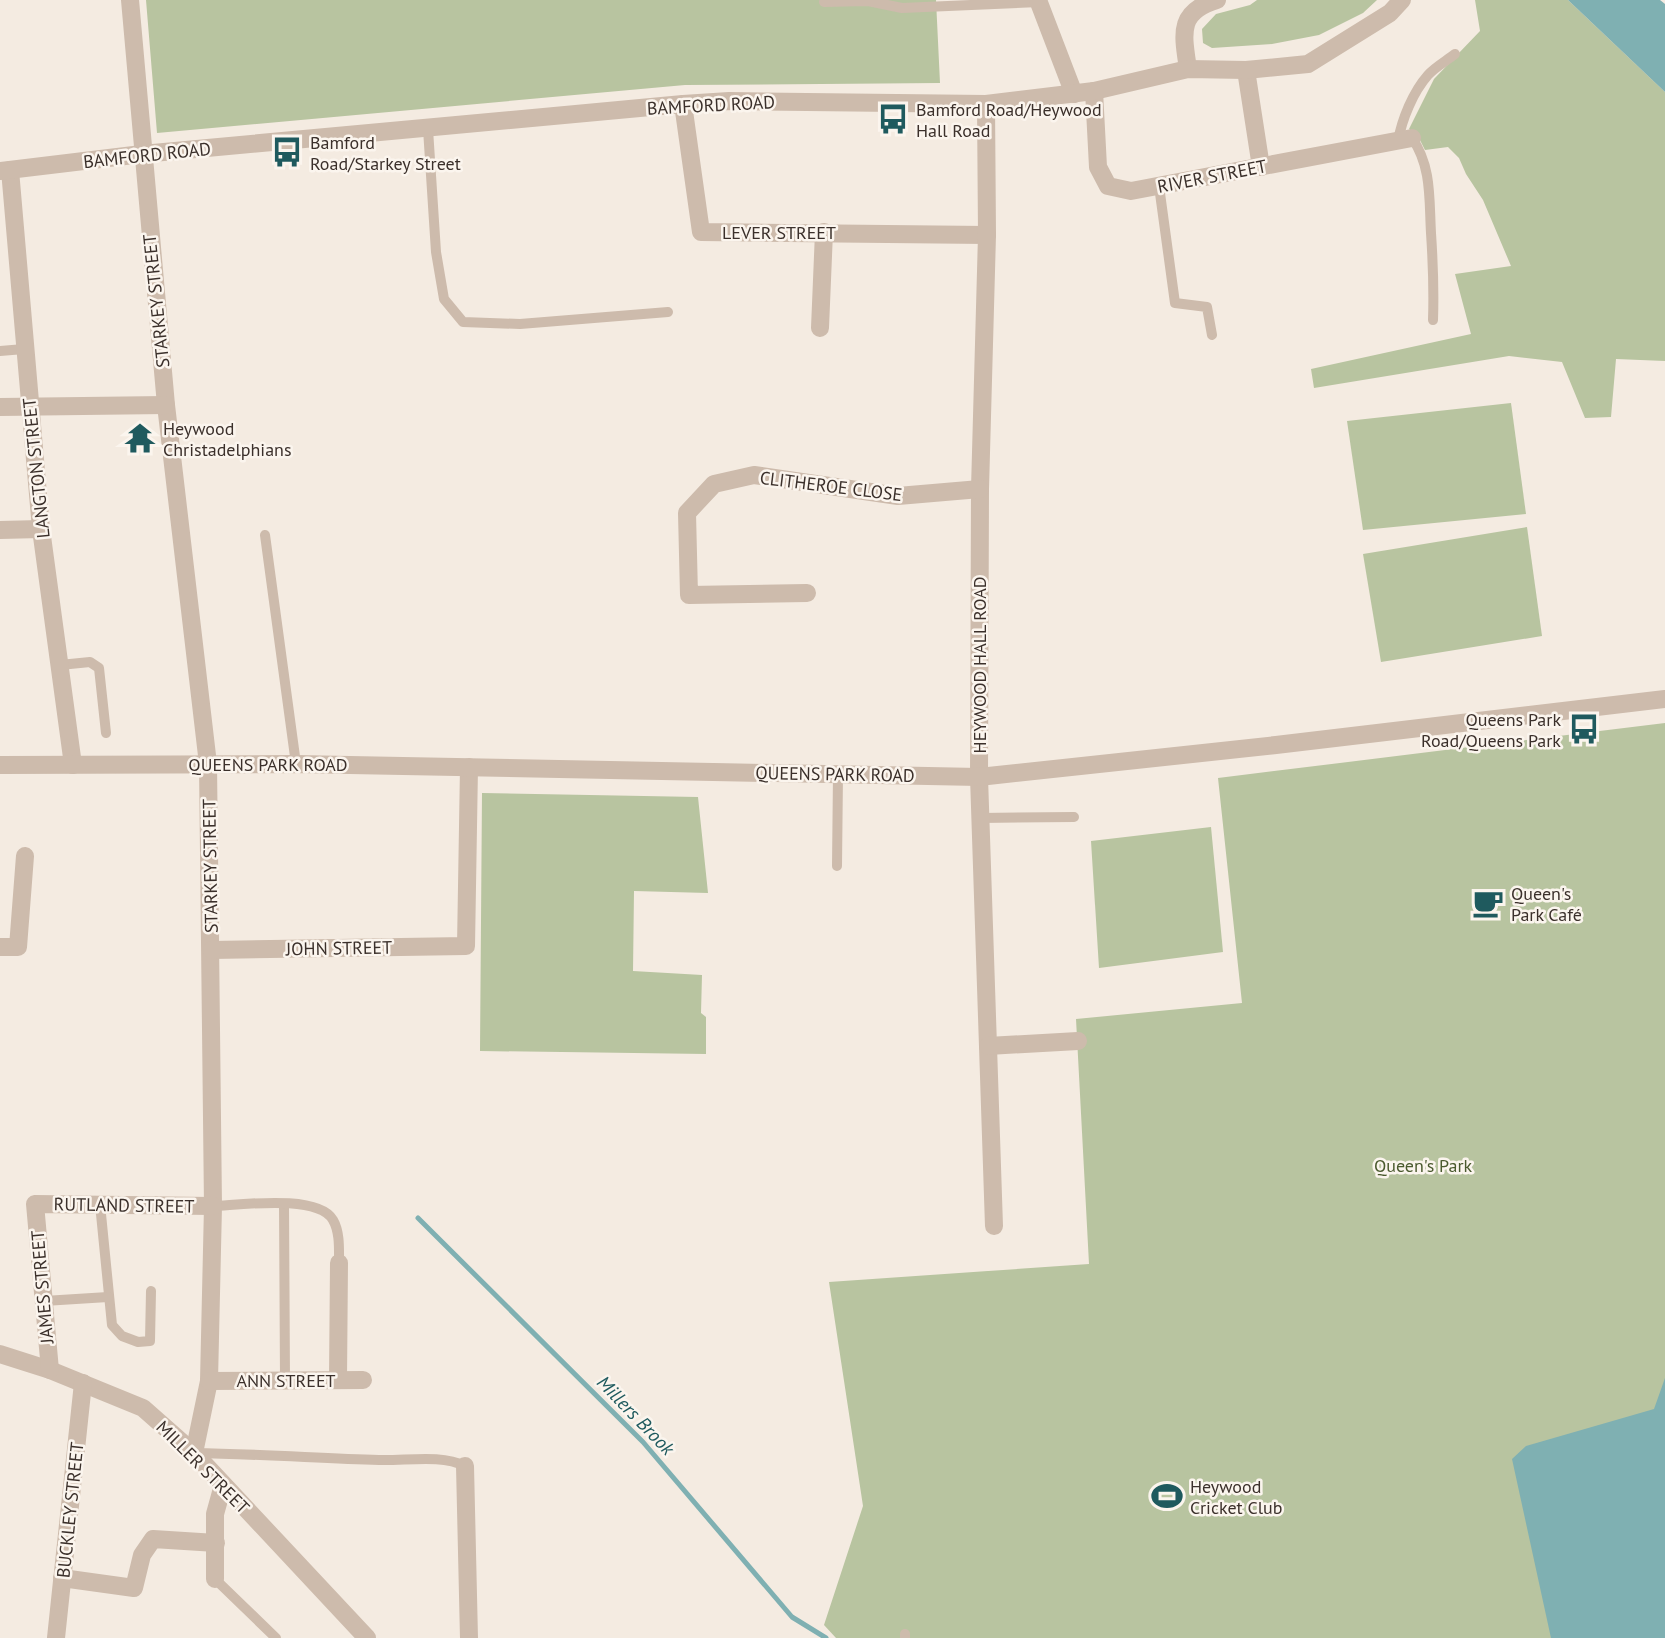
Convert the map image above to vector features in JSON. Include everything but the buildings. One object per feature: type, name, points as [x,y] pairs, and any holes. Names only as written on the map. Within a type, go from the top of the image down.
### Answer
[{"type":"street","name":"STARKEY STREET","points":[[130,0],[166,405],[208,764],[213,1206],[209,1381],[194,1453]]},
{"type":"street","points":[[1188,69],[1184,27],[1195,10],[1203,4],[1217,0]]},
{"type":"street","name":"BAMFORD ROAD","points":[[5,171],[142,154],[683,104],[729,101],[986,104],[1074,94],[1188,69],[1245,70],[1308,64],[1390,13],[1402,0]]},
{"type":"street","points":[[1039,1],[1074,94]]},
{"type":"street","points":[[1245,70],[1261,167]]},
{"type":"street","name":"RIVER STREET","points":[[1094,91],[1098,167],[1108,186],[1131,191],[1405,140]]},
{"type":"street","name":"LEVER STREET","points":[[683,104],[701,232],[987,235]]},
{"type":"street","name":"HEYWOOD HALL ROAD","points":[[986,104],[987,235],[979,489],[979,777],[994,1226]]},
{"type":"street","name":"LANGTON STREET","points":[[5,171],[41,528],[74,765]]},
{"type":"street","points":[[820,328],[824,232]]},
{"type":"street","points":[[0,407],[166,405]]},
{"type":"street","name":"CLITHEROE CLOSE","points":[[807,593],[689,595],[687,513],[714,484],[754,475],[898,496],[979,489]]},
{"type":"street","points":[[0,530],[41,528]]},
{"type":"street","name":"QUEENS PARK ROAD","points":[[0,765],[296,764],[979,777],[1276,746],[1665,699]]},
{"type":"street","name":"JOHN STREET","points":[[212,950],[466,946],[469,767]]},
{"type":"street","points":[[0,947],[18,947],[25,856]]},
{"type":"street","points":[[988,1046],[1078,1041]]},
{"type":"street","name":"RUTLAND STREET","points":[[35,1204],[213,1206]]},
{"type":"street","name":"JAMES STREET","points":[[35,1204],[50,1370]]},
{"type":"street","points":[[338,1380],[339,1263]]},
{"type":"street","name":"MILLER STREET","points":[[0,1354],[50,1370],[143,1408],[194,1453],[367,1638]]},
{"type":"street","name":"ANN STREET","points":[[209,1381],[363,1380]]},
{"type":"street","name":"BUCKLEY STREET","points":[[56,1638],[83,1383]]},
{"type":"street","points":[[465,1466],[469,1638]]},
{"type":"street","points":[[215,1579],[215,1514],[223,1485]]},
{"type":"street","points":[[62,1578],[134,1588],[142,1555],[153,1539],[216,1543]]},
{"type":"lane","points":[[824,2],[868,1],[902,8],[1039,1]]},
{"type":"lane","points":[[1433,320],[1435,276],[1429,176],[1421,151],[1405,140],[1401,124],[1429,74],[1455,54]]},
{"type":"lane","points":[[428,129],[436,251],[444,299],[463,321],[520,324],[668,312]]},
{"type":"lane","points":[[1159,186],[1175,303],[1207,307],[1212,335]]},
{"type":"lane","points":[[0,351],[24,349]]},
{"type":"lane","points":[[265,535],[296,764]]},
{"type":"lane","points":[[60,665],[90,662],[99,668],[106,733]]},
{"type":"lane","points":[[837,866],[838,774]]},
{"type":"lane","points":[[980,818],[1074,817]]},
{"type":"lane","points":[[100,1204],[108,1297],[112,1325],[117,1332],[138,1342],[150,1341],[151,1291]]},
{"type":"lane","points":[[284,1204],[285,1380]]},
{"type":"lane","points":[[213,1206],[301,1204],[317,1208],[328,1213],[334,1221],[339,1263]]},
{"type":"lane","points":[[44,1301],[108,1297]]},
{"type":"lane","points":[[194,1453],[454,1461],[465,1466]]},
{"type":"lane","points":[[215,1579],[276,1638]]},
{"type":"green space","points":[[146,0],[936,0],[940,83],[685,85],[157,133]]},
{"type":"green space","points":[[1257,0],[1377,0],[1363,13],[1319,35],[1272,44],[1212,48],[1203,43],[1202,29],[1216,14],[1250,5]]},
{"type":"green space","points":[[1475,0],[1568,0],[1665,92],[1665,361],[1616,359],[1611,417],[1585,418],[1562,362],[1509,356],[1314,388],[1311,369],[1471,334],[1455,274],[1511,266],[1483,200],[1459,158],[1448,147],[1425,150],[1418,136],[1409,129],[1434,79],[1480,31]]},
{"type":"green space","points":[[1511,403],[1526,514],[1363,530],[1347,421]]},
{"type":"green space","points":[[1527,527],[1542,636],[1381,662],[1363,554]]},
{"type":"green space","name":"Queen's Park","points":[[1665,723],[1665,1638],[836,1638],[824,1625],[863,1506],[829,1282],[1089,1264],[1076,1019],[1242,1003],[1218,778]]},
{"type":"green space","points":[[482,793],[698,797],[708,893],[634,891],[633,971],[702,975],[701,1013],[706,1017],[706,1054],[480,1051]]},
{"type":"green space","points":[[1211,827],[1223,952],[1099,968],[1091,841]]},
{"type":"water","points":[[1568,0],[1660,0],[1665,4],[1665,92]]},
{"type":"water","points":[[1665,1378],[1665,1638],[1551,1638],[1512,1459],[1526,1446],[1654,1409]]},
{"type":"waterway","name":"Millers Brook","points":[[418,1218],[643,1442],[792,1617],[826,1638]]},
{"type":"place","name":"Bamford Road/Heywood Hall Road","points":[[893,119]]},
{"type":"place","name":"Bamford Road/Starkey Street","points":[[287,152]]},
{"type":"place","name":"Heywood Christadelphians","points":[[140,438]]},
{"type":"place","name":"Queens Park Road/Queens Park","points":[[1584,729]]},
{"type":"place","name":"Queen's Park Café","points":[[1488,903]]},
{"type":"place","name":"Heywood Cricket Club","points":[[1167,1496]]}]
